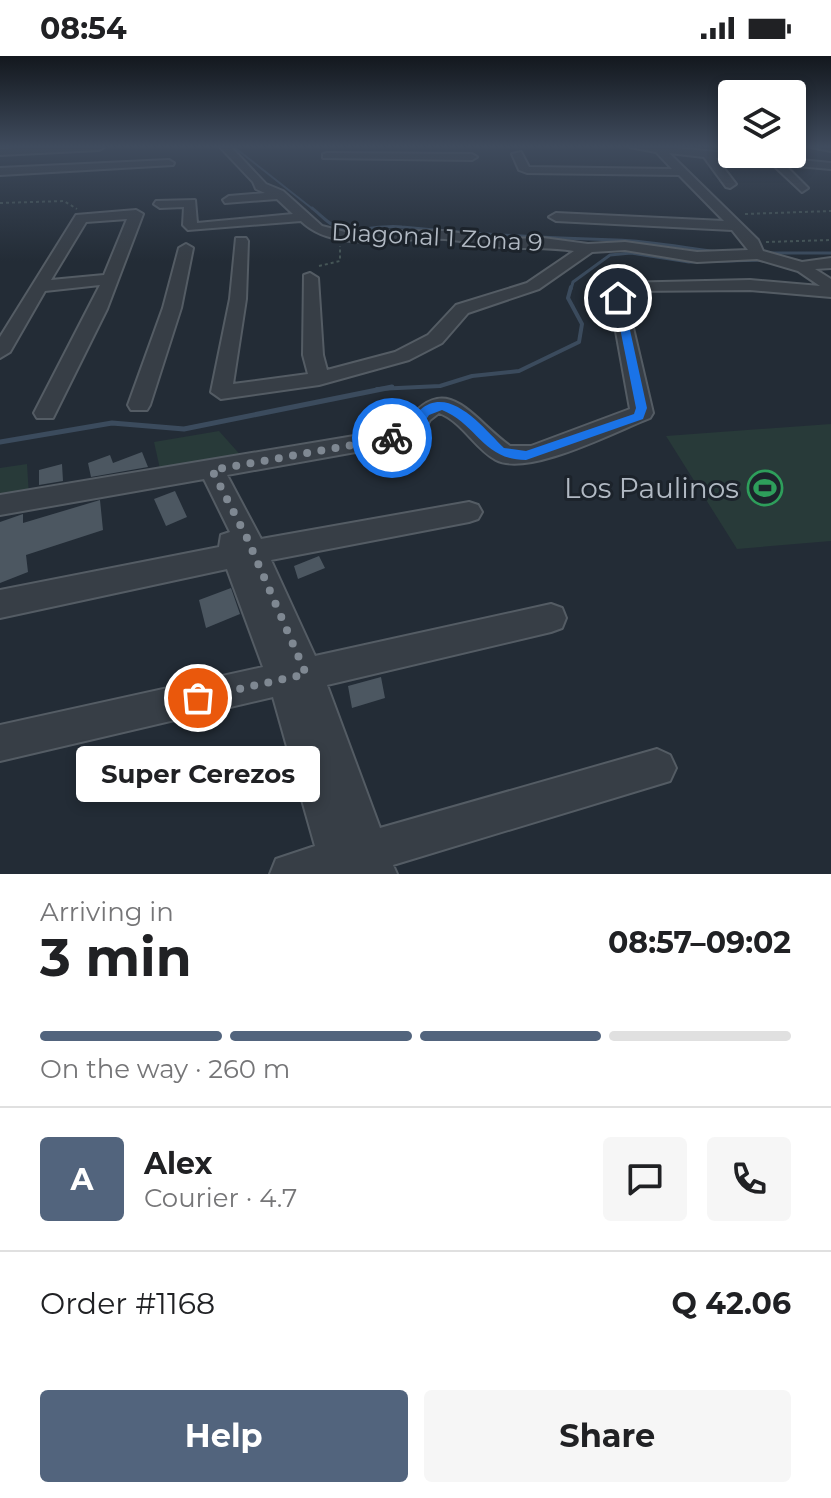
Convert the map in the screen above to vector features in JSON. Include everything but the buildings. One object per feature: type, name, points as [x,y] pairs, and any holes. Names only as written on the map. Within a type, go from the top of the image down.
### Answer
[{"type":"street","points":[[693,185],[730,221],[755,251],[804,268],[822,287]]},
{"type":"street","points":[[260,186],[232,194],[279,194]]},
{"type":"street","name":"Diagonal 1 Zona 9","points":[[260,186],[279,194],[321,230],[351,237],[444,235],[503,243],[551,242],[588,248],[625,246],[697,257],[755,251]]},
{"type":"street","points":[[160,204],[191,203],[191,227],[303,217]]},
{"type":"street","points":[[0,352],[81,218],[136,214],[110,279],[45,413]]},
{"type":"street","points":[[556,217],[730,221]]},
{"type":"street","points":[[241,241],[236,315],[221,392],[319,379],[417,350],[442,333],[462,309],[533,286],[588,248]]},
{"type":"street","points":[[139,405],[172,308],[186,248]]},
{"type":"street","points":[[804,268],[831,263]]},
{"type":"street","points":[[314,272],[313,355],[319,379]]},
{"type":"street","points":[[42,286],[110,279]]},
{"type":"street","points":[[0,505],[409,435],[430,408],[448,406],[500,451],[526,455],[639,416],[641,408],[618,298],[626,285],[822,287]]},
{"type":"street","points":[[204,471],[245,554],[295,676],[358,865]]},
{"type":"street","points":[[0,604],[469,512]]},
{"type":"street","points":[[0,743],[551,618]]},
{"type":"street","points":[[291,874],[358,865],[657,768]]},
{"type":"path","points":[[0,203],[64,201],[77,208],[81,218]]},
{"type":"path","points":[[730,221],[831,211]]},
{"type":"path","points":[[755,251],[774,240],[831,240]]},
{"type":"path","points":[[314,272],[340,261]]},
{"type":"shaded area","name":"Los Paulinos","points":[[831,424],[831,541],[737,549],[666,436]]},
{"type":"shaded area","points":[[219,431],[244,459],[160,469],[154,442]]},
{"type":"shaded area","points":[[27,464],[29,496],[0,501],[0,468]]},
{"type":"waterway","points":[[282,185],[314,210]]},
{"type":"waterway","points":[[312,208],[342,229],[395,226],[655,243],[719,252]]},
{"type":"waterway","points":[[571,289],[573,282],[610,255],[631,253],[689,262],[764,260]]},
{"type":"waterway","points":[[765,253],[831,253]]},
{"type":"waterway","points":[[384,389],[440,386],[472,376],[519,371],[579,342],[582,324],[568,298],[571,287]]},
{"type":"waterway","points":[[384,389],[392,387]]},
{"type":"waterway","points":[[377,389],[384,389]]},
{"type":"waterway","points":[[0,442],[112,423],[184,429],[384,389]]},
{"type":"way so far","points":[[198,698],[306,674],[247,538],[212,470],[392,438]]},
{"type":"place","name":"Los Paulinos","points":[[765,488]]},
{"type":"place","name":"Super Cerezos","points":[[198,698]]},
{"type":"route","points":[[392,438],[409,435],[425,412],[436,405],[448,406],[456,411],[500,451],[511,455],[533,454],[639,416],[642,413],[618,298]]}]
